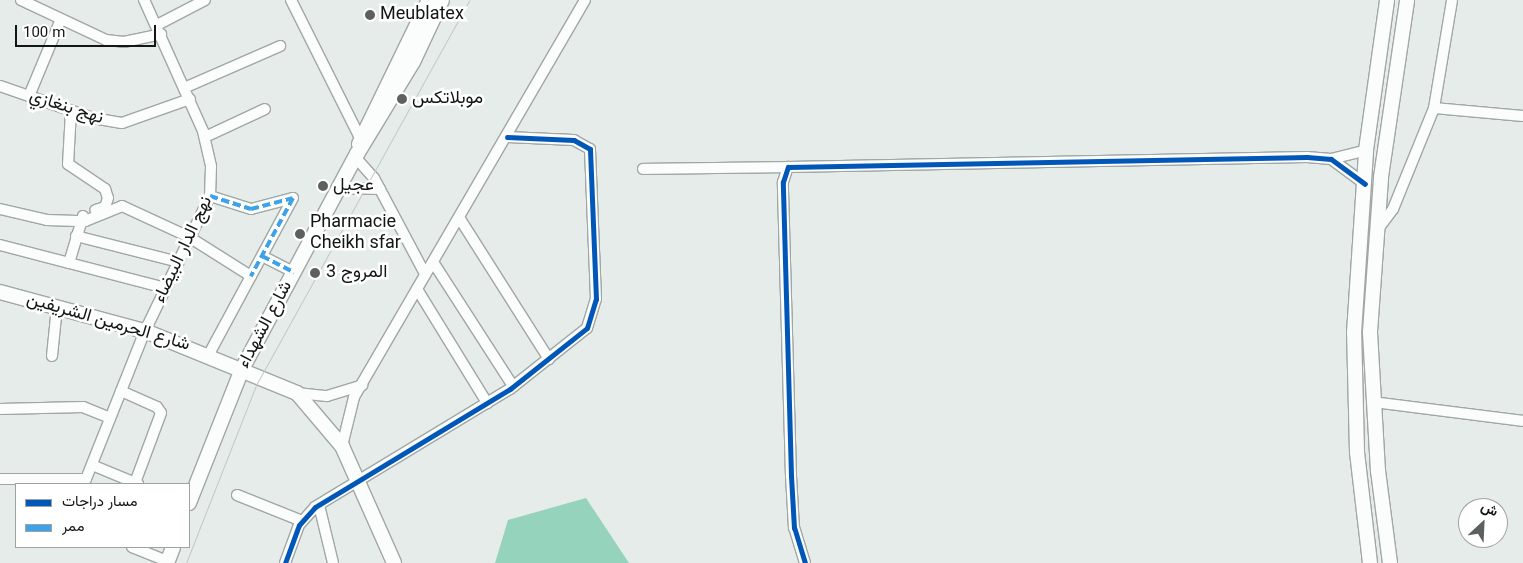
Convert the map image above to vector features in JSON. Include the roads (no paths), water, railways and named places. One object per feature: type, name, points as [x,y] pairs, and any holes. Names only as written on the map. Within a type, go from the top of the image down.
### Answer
[{"type":"main road","name":"شارع الشهداء","points":[[190,500],[242,369],[356,156],[429,0]]},
{"type":"main road","name":"شارع الشهداء","points":[[363,140],[442,0]]},
{"type":"main road","points":[[1370,563],[1354,401],[1354,333],[1366,150],[1387,0]]},
{"type":"main road","points":[[1390,563],[1373,402],[1370,332],[1381,177],[1407,0]]},
{"type":"main road","name":"شارع الحرمين الشريفين","points":[[0,292],[145,331],[209,354],[296,393]]},
{"type":"main road","points":[[296,393],[342,446],[358,478],[394,563]]},
{"type":"main road","points":[[167,562],[172,548]]},
{"type":"street","points":[[21,0],[115,42],[159,30],[205,0]]},
{"type":"street","name":"نهج الدار البيضاء","points":[[86,482],[145,331],[210,196],[211,166],[204,138],[190,99],[144,0]]},
{"type":"street","points":[[291,0],[363,140]]},
{"type":"street","points":[[342,446],[347,414],[362,385],[425,274],[460,219],[585,0]]},
{"type":"street","points":[[1378,228],[1393,208],[1434,108],[1452,0]]},
{"type":"street","points":[[29,96],[61,18]]},
{"type":"street","points":[[184,88],[280,46]]},
{"type":"street","name":"نهج بنغازي","points":[[0,86],[71,111],[122,123],[190,99]]},
{"type":"street","points":[[1434,108],[1523,116]]},
{"type":"street","points":[[204,138],[265,109]]},
{"type":"street","points":[[69,263],[80,221],[85,214],[105,207],[108,198],[105,189],[68,164],[71,111]]},
{"type":"street","points":[[285,563],[302,521],[319,505],[358,478],[487,403],[583,334],[594,311],[590,149],[574,140],[507,137]]},
{"type":"street","points":[[643,169],[1330,159],[1366,150]]},
{"type":"street","points":[[356,156],[380,190],[425,274]]},
{"type":"street","points":[[1330,159],[1365,184]]},
{"type":"street","points":[[788,167],[784,182],[791,476],[794,528],[805,563]]},
{"type":"street","points":[[339,188],[380,190]]},
{"type":"street","points":[[209,354],[293,198],[251,209],[210,196]]},
{"type":"street","points":[[0,209],[47,220],[80,221],[122,206],[189,237],[251,276]]},
{"type":"street","points":[[460,219],[549,359]]},
{"type":"street","points":[[76,236],[178,262]]},
{"type":"street","points":[[0,245],[166,288]]},
{"type":"street","points":[[262,256],[294,272]]},
{"type":"street","points":[[433,262],[513,386]]},
{"type":"street","points":[[417,288],[487,403]]},
{"type":"street","points":[[52,356],[57,307]]},
{"type":"street","points":[[296,393],[328,396],[362,385]]},
{"type":"street","points":[[121,391],[157,407],[161,413],[136,483]]},
{"type":"street","points":[[1373,402],[1523,421]]},
{"type":"street","points":[[0,409],[83,407],[110,418]]},
{"type":"street","points":[[92,466],[134,483]]},
{"type":"street","points":[[0,479],[28,482],[86,482]]},
{"type":"street","points":[[237,495],[302,521]]},
{"type":"street","points":[[319,505],[333,563]]},
{"type":"street","points":[[134,548],[167,562]]},
{"type":"tram line","points":[[186,563],[256,385],[469,0]]},
{"type":"place","name":"Meublatex","points":[[370,15]]},
{"type":"place","name":"موبلاتكس","points":[[402,99]]},
{"type":"place","name":"عجيل","points":[[323,186]]},
{"type":"place","name":"Pharmacie Cheikh sfar","points":[[300,234]]},
{"type":"place","name":"المروج 3","points":[[315,273]]}]
